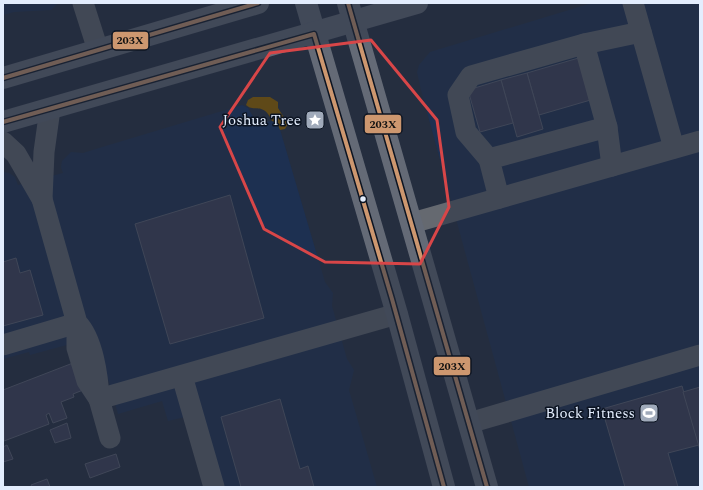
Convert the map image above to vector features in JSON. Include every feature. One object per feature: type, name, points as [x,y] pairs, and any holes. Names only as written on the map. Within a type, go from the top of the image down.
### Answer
[{"type":"main road","points":[[3,78],[258,3]]},
{"type":"main road","points":[[306,3],[397,314],[444,487]]},
{"type":"main road","points":[[3,122],[314,34],[351,12],[417,3]]},
{"type":"main road","points":[[351,12],[487,487]]},
{"type":"lane","points":[[83,3],[98,50]]},
{"type":"lane","points":[[633,3],[674,148]]},
{"type":"lane","points":[[499,198],[489,159],[466,132],[458,95],[471,76],[584,44],[641,32]]},
{"type":"lane","points":[[584,44],[607,127],[612,166]]},
{"type":"lane","points":[[42,199],[44,152],[50,109]]},
{"type":"lane","points":[[489,159],[607,127]]},
{"type":"lane","points":[[412,223],[700,141]]},
{"type":"lane","points":[[3,142],[16,154],[42,199],[77,323],[77,348],[87,381],[99,399],[110,438]]},
{"type":"lane","points":[[99,399],[397,314]]},
{"type":"lane","points":[[3,345],[77,323]]},
{"type":"lane","points":[[469,423],[700,355]]},
{"type":"lane","points":[[182,376],[214,487]]},
{"type":"highlighted area","points":[[371,40],[437,120],[449,207],[420,264],[325,262],[264,229],[220,127],[270,53]]},
{"type":"shaded area","points":[[3,3],[58,3],[51,10],[14,12],[3,15]]},
{"type":"shaded area","points":[[592,3],[700,3],[700,487],[529,487],[421,90],[417,72],[419,65],[430,52]]},
{"type":"shaded area","points":[[253,97],[270,97],[278,102],[278,108],[288,124],[285,129],[280,130],[277,123],[272,121],[269,115],[262,109],[252,108],[246,105],[248,100]]},
{"type":"shaded area","points":[[242,105],[248,108],[254,118],[263,122],[273,121],[279,126],[325,282],[333,293],[332,306],[347,359],[354,370],[349,390],[377,487],[205,487],[185,417],[168,421],[162,401],[118,414],[96,337],[30,355],[29,352],[3,359],[3,172],[9,173],[15,177],[18,185],[63,173],[61,167],[62,161],[71,152],[83,153]]},
{"type":"building","points":[[582,57],[594,99],[539,115],[527,73]]},
{"type":"building","points":[[527,73],[543,129],[517,137],[501,80]]},
{"type":"building","points":[[501,80],[513,123],[480,132],[468,90]]},
{"type":"building","points":[[230,195],[264,318],[170,344],[135,224]]},
{"type":"building","points":[[16,258],[20,273],[30,270],[43,315],[3,326],[3,262]]},
{"type":"building","points":[[73,363],[83,390],[73,394],[74,397],[61,402],[67,418],[53,423],[49,413],[46,415],[49,424],[4,441],[3,390]]},
{"type":"building","points":[[682,386],[699,445],[668,453],[678,487],[625,487],[602,409]]},
{"type":"building","points":[[700,387],[700,450],[683,392]]},
{"type":"building","points":[[280,399],[300,469],[308,466],[314,487],[241,487],[221,417]]},
{"type":"building","points":[[67,423],[71,438],[55,443],[50,430]]},
{"type":"building","points":[[7,445],[13,459],[3,462],[3,447]]},
{"type":"building","points":[[116,454],[120,467],[90,478],[85,464]]},
{"type":"building","points":[[47,479],[50,487],[32,487],[31,485]]},
{"type":"transit line","name":"203X","points":[[3,78],[258,3]]},
{"type":"transit line","name":"203X","points":[[348,3],[487,487]]},
{"type":"transit line","name":"203X","points":[[3,122],[314,34],[392,299],[444,487]]},
{"type":"place","name":"Joshua Tree","points":[[315,120]]},
{"type":"place","name":"Block Fitness","points":[[649,413]]}]
